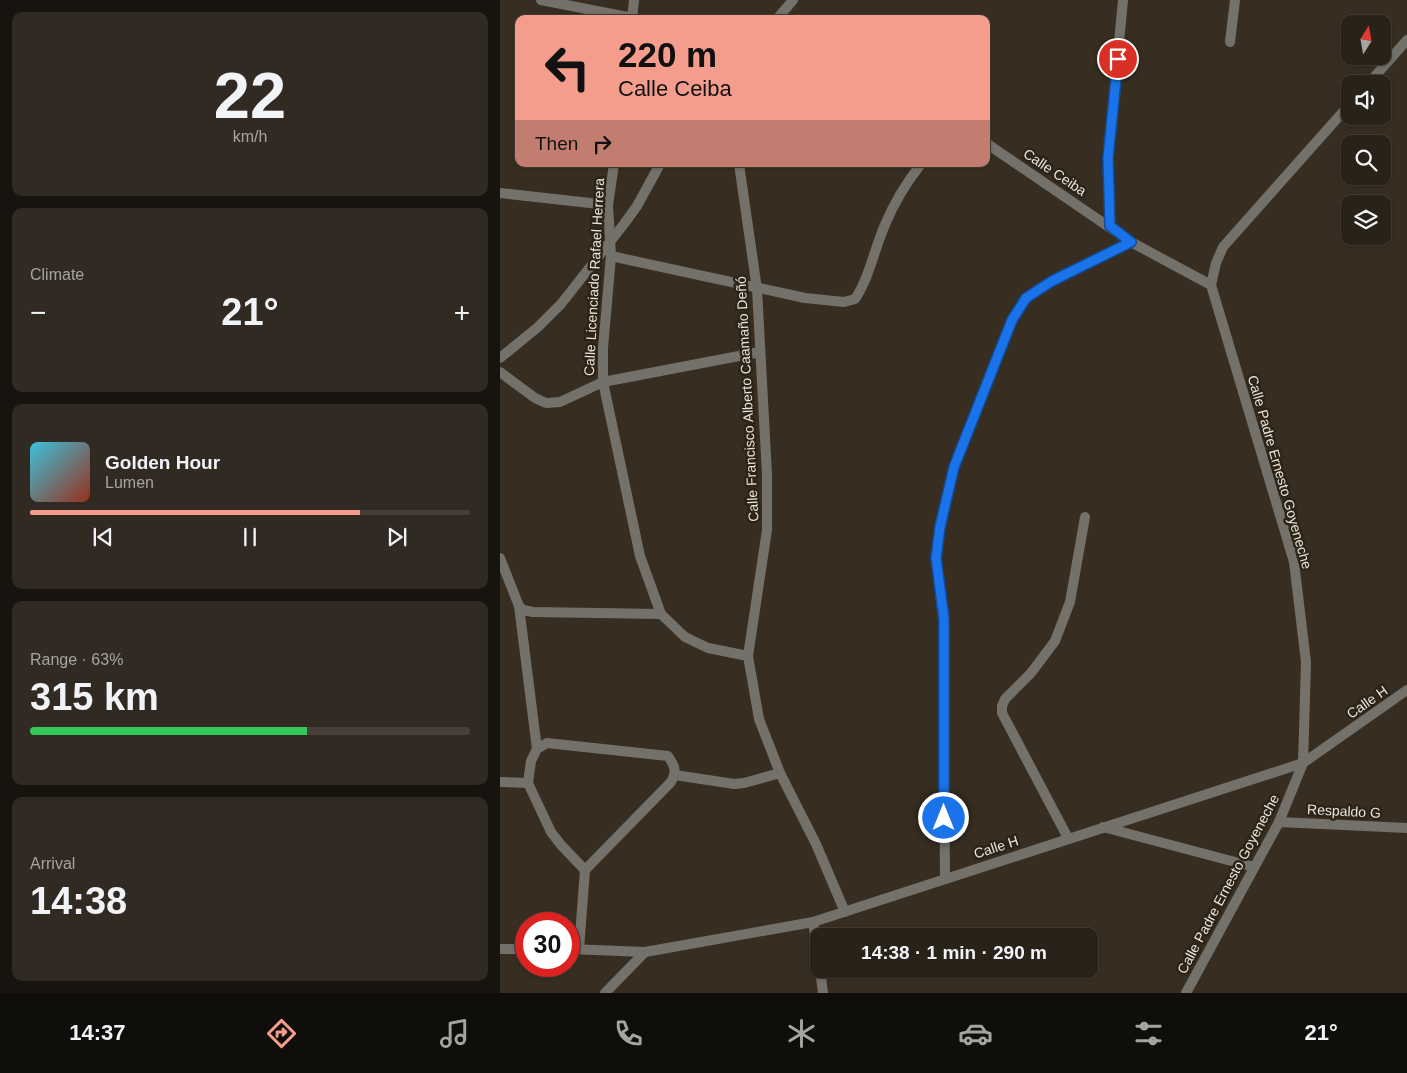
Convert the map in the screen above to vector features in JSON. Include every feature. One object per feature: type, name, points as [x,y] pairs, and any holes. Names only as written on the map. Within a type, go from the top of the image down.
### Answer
[{"type":"street","points":[[541,0],[618,15]]},
{"type":"street","points":[[634,0],[634,15]]},
{"type":"street","points":[[781,15],[794,0]]},
{"type":"street","points":[[1110,226],[1108,158],[1123,0]]},
{"type":"street","points":[[1230,42],[1235,0]]},
{"type":"street","points":[[1376,75],[1407,40]]},
{"type":"street","points":[[1211,285],[1216,264],[1223,247],[1341,114]]},
{"type":"street","name":"Calle Ceiba","points":[[990,146],[1131,242],[1211,285]]},
{"type":"street","name":"Calle Licenciado Rafael Herrera","points":[[614,167],[608,205],[611,256],[603,348],[603,382],[640,556],[661,614],[685,637],[708,648],[748,656]]},
{"type":"street","points":[[500,358],[538,327],[561,304],[637,206],[658,167]]},
{"type":"street","name":"Calle Francisco Alberto Caamaño Deñó","points":[[739,167],[757,289],[767,474],[767,530],[748,656],[758,719],[780,773],[816,844],[845,912]]},
{"type":"street","points":[[611,256],[805,298],[844,302],[855,299],[861,289],[884,226],[899,196],[919,167]]},
{"type":"street","points":[[500,193],[608,205]]},
{"type":"street","points":[[945,878],[944,619],[936,558],[940,527],[954,467],[1012,320],[1026,298],[1052,281],[1131,242]]},
{"type":"street","name":"Calle Padre Ernesto Goyeneche","points":[[1186,993],[1279,822],[1303,763],[1306,662],[1294,562],[1211,285]]},
{"type":"street","points":[[500,372],[535,398],[546,403],[560,402],[603,382],[760,352]]},
{"type":"street","points":[[1068,838],[1002,713],[1002,706],[1005,699],[1031,673],[1055,641],[1070,602],[1085,517]]},
{"type":"street","points":[[500,558],[519,606],[537,749]]},
{"type":"street","points":[[519,606],[523,610],[533,612],[661,614]]},
{"type":"street","name":"Calle H","points":[[580,949],[645,952],[813,922],[845,912],[1303,763],[1407,690]]},
{"type":"street","points":[[579,912],[585,870],[671,782],[675,775],[675,765],[668,756],[546,743],[537,749],[531,761],[528,783],[551,832],[585,870]]},
{"type":"street","points":[[675,775],[734,784],[780,773]]},
{"type":"street","points":[[500,782],[528,783]]},
{"type":"street","name":"Respaldo G","points":[[1279,822],[1407,828]]},
{"type":"street","points":[[1102,827],[1254,867]]},
{"type":"street","points":[[813,922],[814,928]]},
{"type":"street","points":[[500,949],[515,949]]},
{"type":"street","points":[[605,993],[645,952]]},
{"type":"street","points":[[821,978],[823,993]]},
{"type":"route","points":[[944,818],[944,619],[936,558],[940,527],[954,467],[1012,320],[1026,298],[1052,281],[1131,242],[1110,226],[1108,158],[1118,59]]}]
